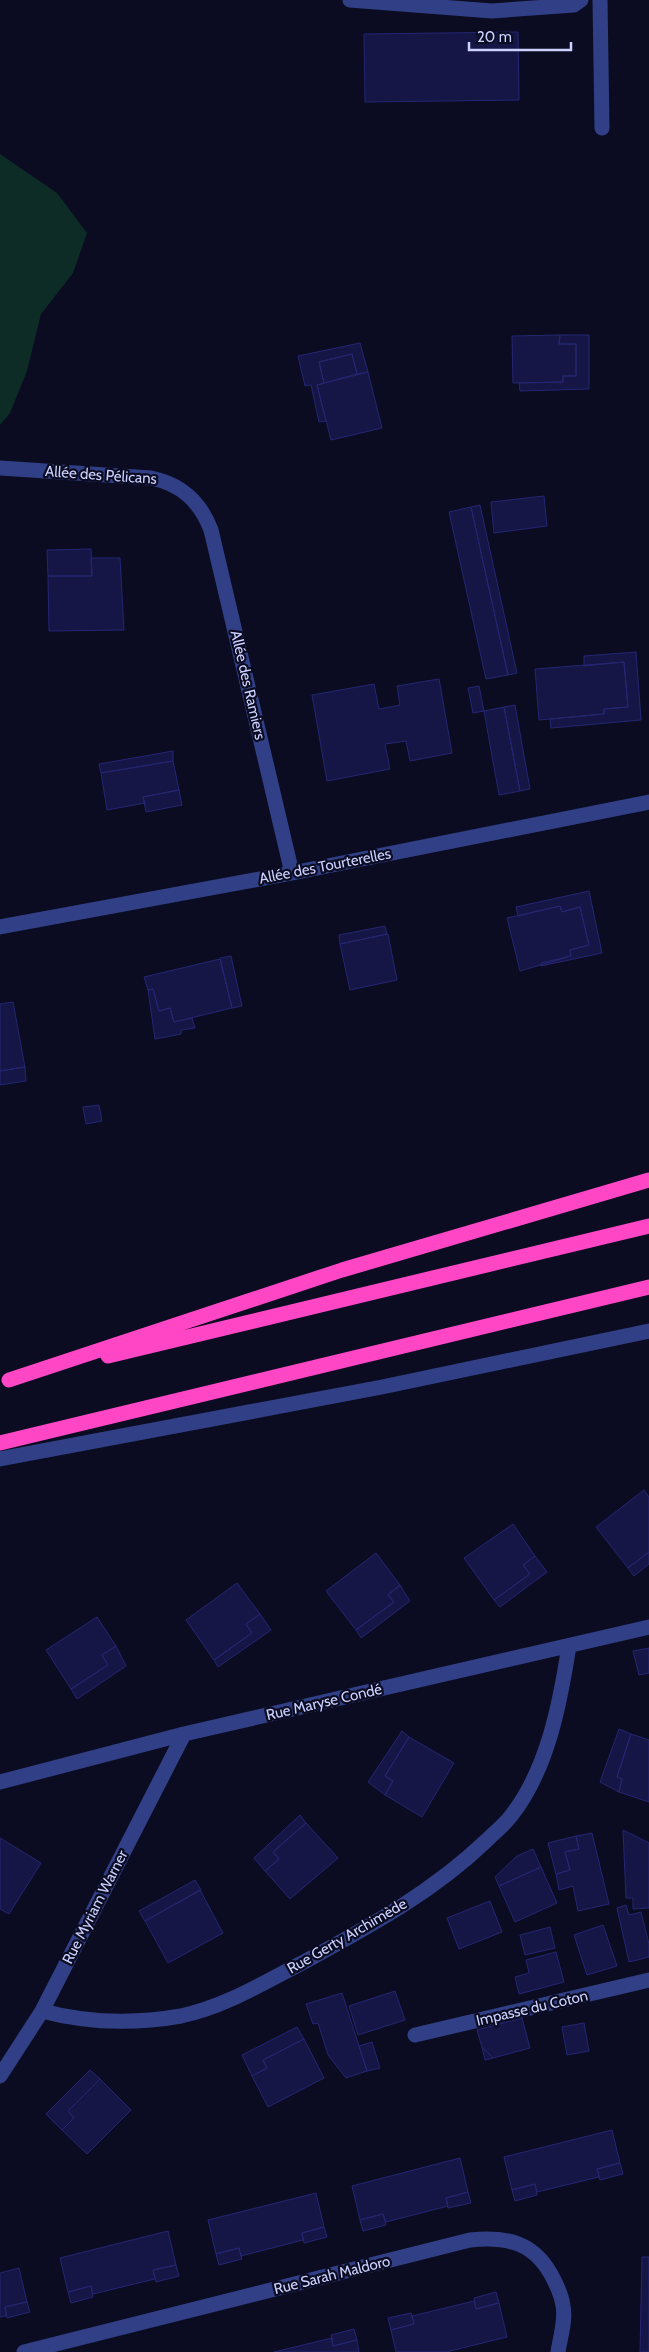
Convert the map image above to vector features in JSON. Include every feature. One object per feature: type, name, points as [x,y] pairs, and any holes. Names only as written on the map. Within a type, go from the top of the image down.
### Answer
[{"type":"highway","points":[[4,1381],[333,1272],[649,1180]]},
{"type":"highway","points":[[4,1381],[649,1226]]},
{"type":"highway","points":[[0,1443],[649,1287]]},
{"type":"street","points":[[350,0],[492,11],[574,5],[581,0]]},
{"type":"street","points":[[600,0],[602,128]]},
{"type":"street","name":"Allée des Pélicans","points":[[0,468],[151,478],[166,481],[180,488],[195,500]]},
{"type":"street","name":"Allée des Ramiers","points":[[195,500],[204,513],[211,530],[292,873]]},
{"type":"street","name":"Allée des Tourterelles","points":[[0,927],[292,873],[649,802]]},
{"type":"street","points":[[0,1459],[382,1387],[649,1331]]},
{"type":"street","name":"Rue Maryse Condé","points":[[0,1782],[184,1734],[649,1627]]},
{"type":"street","name":"Rue Gerty Archimède","points":[[42,2011],[70,2018],[107,2021],[182,2016],[234,1999],[388,1916],[466,1860],[511,1817],[525,1795],[546,1746],[561,1695],[569,1646]]},
{"type":"street","name":"Rue Myriam Warner","points":[[0,2076],[42,2011],[184,1734]]},
{"type":"street","name":"Impasse du Coton","points":[[415,2035],[649,1980]]},
{"type":"street","name":"Rue Sarah Maldoro","points":[[24,2352],[470,2240],[488,2238],[503,2239],[520,2244],[536,2253],[548,2268],[564,2306],[558,2352]]},
{"type":"green space","points":[[0,154],[57,193],[87,233],[73,273],[41,314],[27,371],[10,413],[0,425]]},
{"type":"building","points":[[518,32],[519,100],[365,102],[364,34]]},
{"type":"building","points":[[560,335],[589,335],[589,389],[520,391],[519,383],[563,382],[563,376],[576,376],[576,344],[559,344]]},
{"type":"building","points":[[560,335],[559,344],[576,344],[576,376],[563,376],[563,382],[513,383],[512,336]]},
{"type":"building","points":[[360,343],[368,372],[357,374],[352,354],[319,362],[324,383],[317,385],[326,421],[319,422],[311,385],[305,386],[298,356]]},
{"type":"building","points":[[352,354],[357,374],[324,383],[319,362]]},
{"type":"building","points":[[368,372],[382,428],[331,440],[317,385]]},
{"type":"building","points":[[544,496],[547,526],[494,533],[491,502]]},
{"type":"building","points":[[480,505],[517,673],[508,675],[471,507]]},
{"type":"building","points":[[471,507],[508,675],[486,679],[449,512]]},
{"type":"building","points":[[91,549],[92,576],[48,576],[47,550]]},
{"type":"building","points":[[91,558],[120,558],[124,630],[49,631],[48,576],[92,576]]},
{"type":"building","points":[[636,652],[641,720],[551,728],[550,719],[604,714],[604,709],[628,707],[624,662],[584,666],[584,656]]},
{"type":"building","points":[[624,662],[628,707],[604,709],[604,714],[539,720],[535,669]]},
{"type":"building","points":[[439,679],[452,753],[410,761],[406,741],[385,744],[390,769],[327,781],[312,695],[374,684],[379,709],[400,705],[397,686]]},
{"type":"building","points":[[479,686],[484,711],[473,713],[468,688]]},
{"type":"building","points":[[515,705],[530,789],[520,791],[504,707]]},
{"type":"building","points":[[504,707],[520,791],[499,795],[484,711]]},
{"type":"building","points":[[173,751],[173,761],[101,773],[99,764]]},
{"type":"building","points":[[173,761],[179,790],[143,797],[145,803],[107,810],[101,773]]},
{"type":"building","points":[[179,790],[182,805],[146,812],[143,797]]},
{"type":"building","points":[[589,891],[602,953],[541,966],[541,963],[571,956],[570,950],[589,945],[580,907],[562,912],[560,906],[518,916],[516,907]]},
{"type":"building","points":[[560,906],[562,912],[580,907],[589,945],[570,950],[571,956],[520,971],[507,918]]},
{"type":"building","points":[[385,926],[387,934],[340,944],[339,935]]},
{"type":"building","points":[[388,934],[397,980],[350,990],[340,944]]},
{"type":"building","points":[[231,956],[242,1006],[232,1008],[220,958]]},
{"type":"building","points":[[220,959],[232,1008],[174,1022],[170,1008],[159,1011],[153,989],[148,990],[144,977]]},
{"type":"building","points":[[153,989],[159,1011],[170,1008],[174,1022],[192,1018],[195,1028],[181,1030],[181,1034],[155,1039],[148,990]]},
{"type":"building","points":[[13,1002],[25,1067],[0,1071],[0,1004]]},
{"type":"building","points":[[25,1067],[26,1081],[0,1085],[0,1071]]},
{"type":"building","points":[[99,1105],[102,1121],[86,1124],[83,1107]]},
{"type":"building","points":[[644,1490],[649,1497],[649,1552],[628,1568],[596,1527]]},
{"type":"building","points":[[513,1524],[535,1556],[523,1565],[530,1574],[494,1600],[464,1558]]},
{"type":"building","points":[[649,1552],[649,1564],[634,1576],[628,1568]]},
{"type":"building","points":[[376,1553],[400,1585],[388,1595],[394,1602],[356,1630],[326,1591]]},
{"type":"building","points":[[535,1556],[547,1572],[500,1607],[494,1600],[530,1574],[523,1565]]},
{"type":"building","points":[[237,1583],[260,1614],[246,1624],[252,1633],[214,1660],[186,1620]]},
{"type":"building","points":[[400,1585],[410,1601],[361,1638],[356,1630],[394,1602],[388,1595]]},
{"type":"building","points":[[260,1614],[271,1630],[218,1667],[214,1660],[252,1633],[246,1624]]},
{"type":"building","points":[[97,1617],[116,1646],[102,1655],[108,1665],[71,1689],[46,1650]]},
{"type":"building","points":[[116,1646],[126,1666],[77,1699],[71,1689],[108,1665],[102,1655]]},
{"type":"building","points":[[649,1648],[649,1673],[639,1675],[633,1651]]},
{"type":"building","points":[[619,1729],[631,1734],[617,1777],[622,1779],[619,1792],[600,1782]]},
{"type":"building","points":[[402,1731],[409,1737],[385,1776],[393,1781],[385,1795],[368,1782]]},
{"type":"building","points":[[631,1734],[649,1740],[649,1802],[619,1792],[622,1779],[617,1777]]},
{"type":"building","points":[[409,1737],[454,1763],[422,1817],[385,1795],[393,1781],[385,1776]]},
{"type":"building","points":[[300,1815],[306,1823],[273,1852],[279,1859],[265,1871],[254,1858]]},
{"type":"building","points":[[306,1823],[338,1858],[290,1899],[265,1871],[279,1859],[273,1852]]},
{"type":"building","points":[[623,1830],[649,1843],[649,1908],[633,1909],[633,1898],[626,1898]]},
{"type":"building","points":[[592,1833],[609,1904],[578,1911],[573,1886],[559,1890],[556,1874],[570,1870],[565,1852],[579,1849],[576,1836]]},
{"type":"building","points":[[576,1836],[579,1849],[565,1852],[570,1870],[556,1874],[548,1843]]},
{"type":"building","points":[[0,1838],[41,1863],[9,1914],[0,1909]]},
{"type":"building","points":[[533,1849],[541,1867],[499,1886],[495,1877],[517,1856]]},
{"type":"building","points":[[541,1867],[557,1903],[515,1922],[499,1886]]},
{"type":"building","points":[[195,1880],[201,1890],[145,1921],[139,1911]]},
{"type":"building","points":[[200,1890],[223,1933],[168,1963],[145,1921]]},
{"type":"building","points":[[490,1901],[502,1932],[459,1949],[447,1918]]},
{"type":"building","points":[[626,1905],[629,1915],[641,1912],[649,1944],[649,1957],[629,1962],[617,1908]]},
{"type":"building","points":[[603,1925],[617,1966],[587,1975],[574,1935]]},
{"type":"building","points":[[550,1927],[555,1948],[525,1955],[520,1935]]},
{"type":"building","points":[[556,1952],[564,1982],[519,1994],[515,1977],[529,1973],[526,1960]]},
{"type":"building","points":[[395,1991],[405,2020],[358,2035],[349,2006]]},
{"type":"building","points":[[342,1993],[367,2071],[346,2078],[328,2055],[318,2023],[313,2024],[306,2004]]},
{"type":"building","points":[[522,2018],[530,2048],[493,2058],[482,2047],[477,2030]]},
{"type":"building","points":[[584,2023],[589,2051],[567,2055],[562,2027]]},
{"type":"building","points":[[297,2027],[304,2039],[263,2060],[267,2068],[252,2076],[242,2055]]},
{"type":"building","points":[[304,2039],[324,2078],[268,2107],[252,2076],[267,2068],[263,2060]]},
{"type":"building","points":[[372,2042],[380,2068],[367,2071],[359,2046]]},
{"type":"building","points":[[482,2047],[493,2058],[485,2060]]},
{"type":"building","points":[[90,2070],[100,2079],[68,2111],[74,2118],[62,2130],[46,2114]]},
{"type":"building","points":[[100,2079],[131,2110],[87,2154],[62,2130],[74,2118],[68,2111]]},
{"type":"building","points":[[612,2130],[620,2163],[597,2169],[599,2177],[537,2192],[535,2184],[512,2190],[504,2157]]},
{"type":"building","points":[[460,2158],[468,2192],[446,2198],[448,2206],[386,2222],[383,2214],[360,2220],[352,2186]]},
{"type":"building","points":[[620,2163],[623,2174],[600,2180],[597,2169]]},
{"type":"building","points":[[535,2184],[537,2195],[515,2201],[512,2190]]},
{"type":"building","points":[[468,2192],[471,2203],[448,2208],[446,2198]]},
{"type":"building","points":[[316,2193],[324,2227],[302,2233],[303,2240],[241,2256],[239,2248],[216,2254],[208,2220]]},
{"type":"building","points":[[383,2214],[386,2225],[363,2231],[360,2220]]},
{"type":"building","points":[[324,2227],[327,2237],[304,2243],[302,2233]]},
{"type":"building","points":[[168,2231],[176,2265],[153,2270],[155,2279],[93,2294],[91,2286],[68,2292],[60,2258]]},
{"type":"building","points":[[239,2248],[242,2259],[219,2265],[216,2254]]},
{"type":"building","points":[[642,2257],[649,2257],[649,2352],[640,2352]]},
{"type":"building","points":[[176,2265],[179,2276],[156,2282],[153,2270]]},
{"type":"building","points":[[19,2268],[27,2302],[5,2307],[6,2316],[0,2317],[0,2273]]},
{"type":"building","points":[[91,2286],[93,2297],[71,2303],[68,2292]]},
{"type":"building","points":[[496,2292],[499,2303],[476,2309],[474,2298]]},
{"type":"building","points":[[474,2301],[476,2309],[499,2303],[507,2337],[446,2352],[396,2352],[391,2330],[414,2324],[412,2316]]},
{"type":"building","points":[[27,2302],[30,2312],[7,2318],[5,2307]]},
{"type":"building","points":[[411,2313],[414,2324],[391,2330],[388,2318]]},
{"type":"building","points":[[354,2329],[357,2340],[333,2346],[331,2335]]},
{"type":"building","points":[[332,2338],[333,2346],[357,2340],[359,2352],[274,2352]]}]
